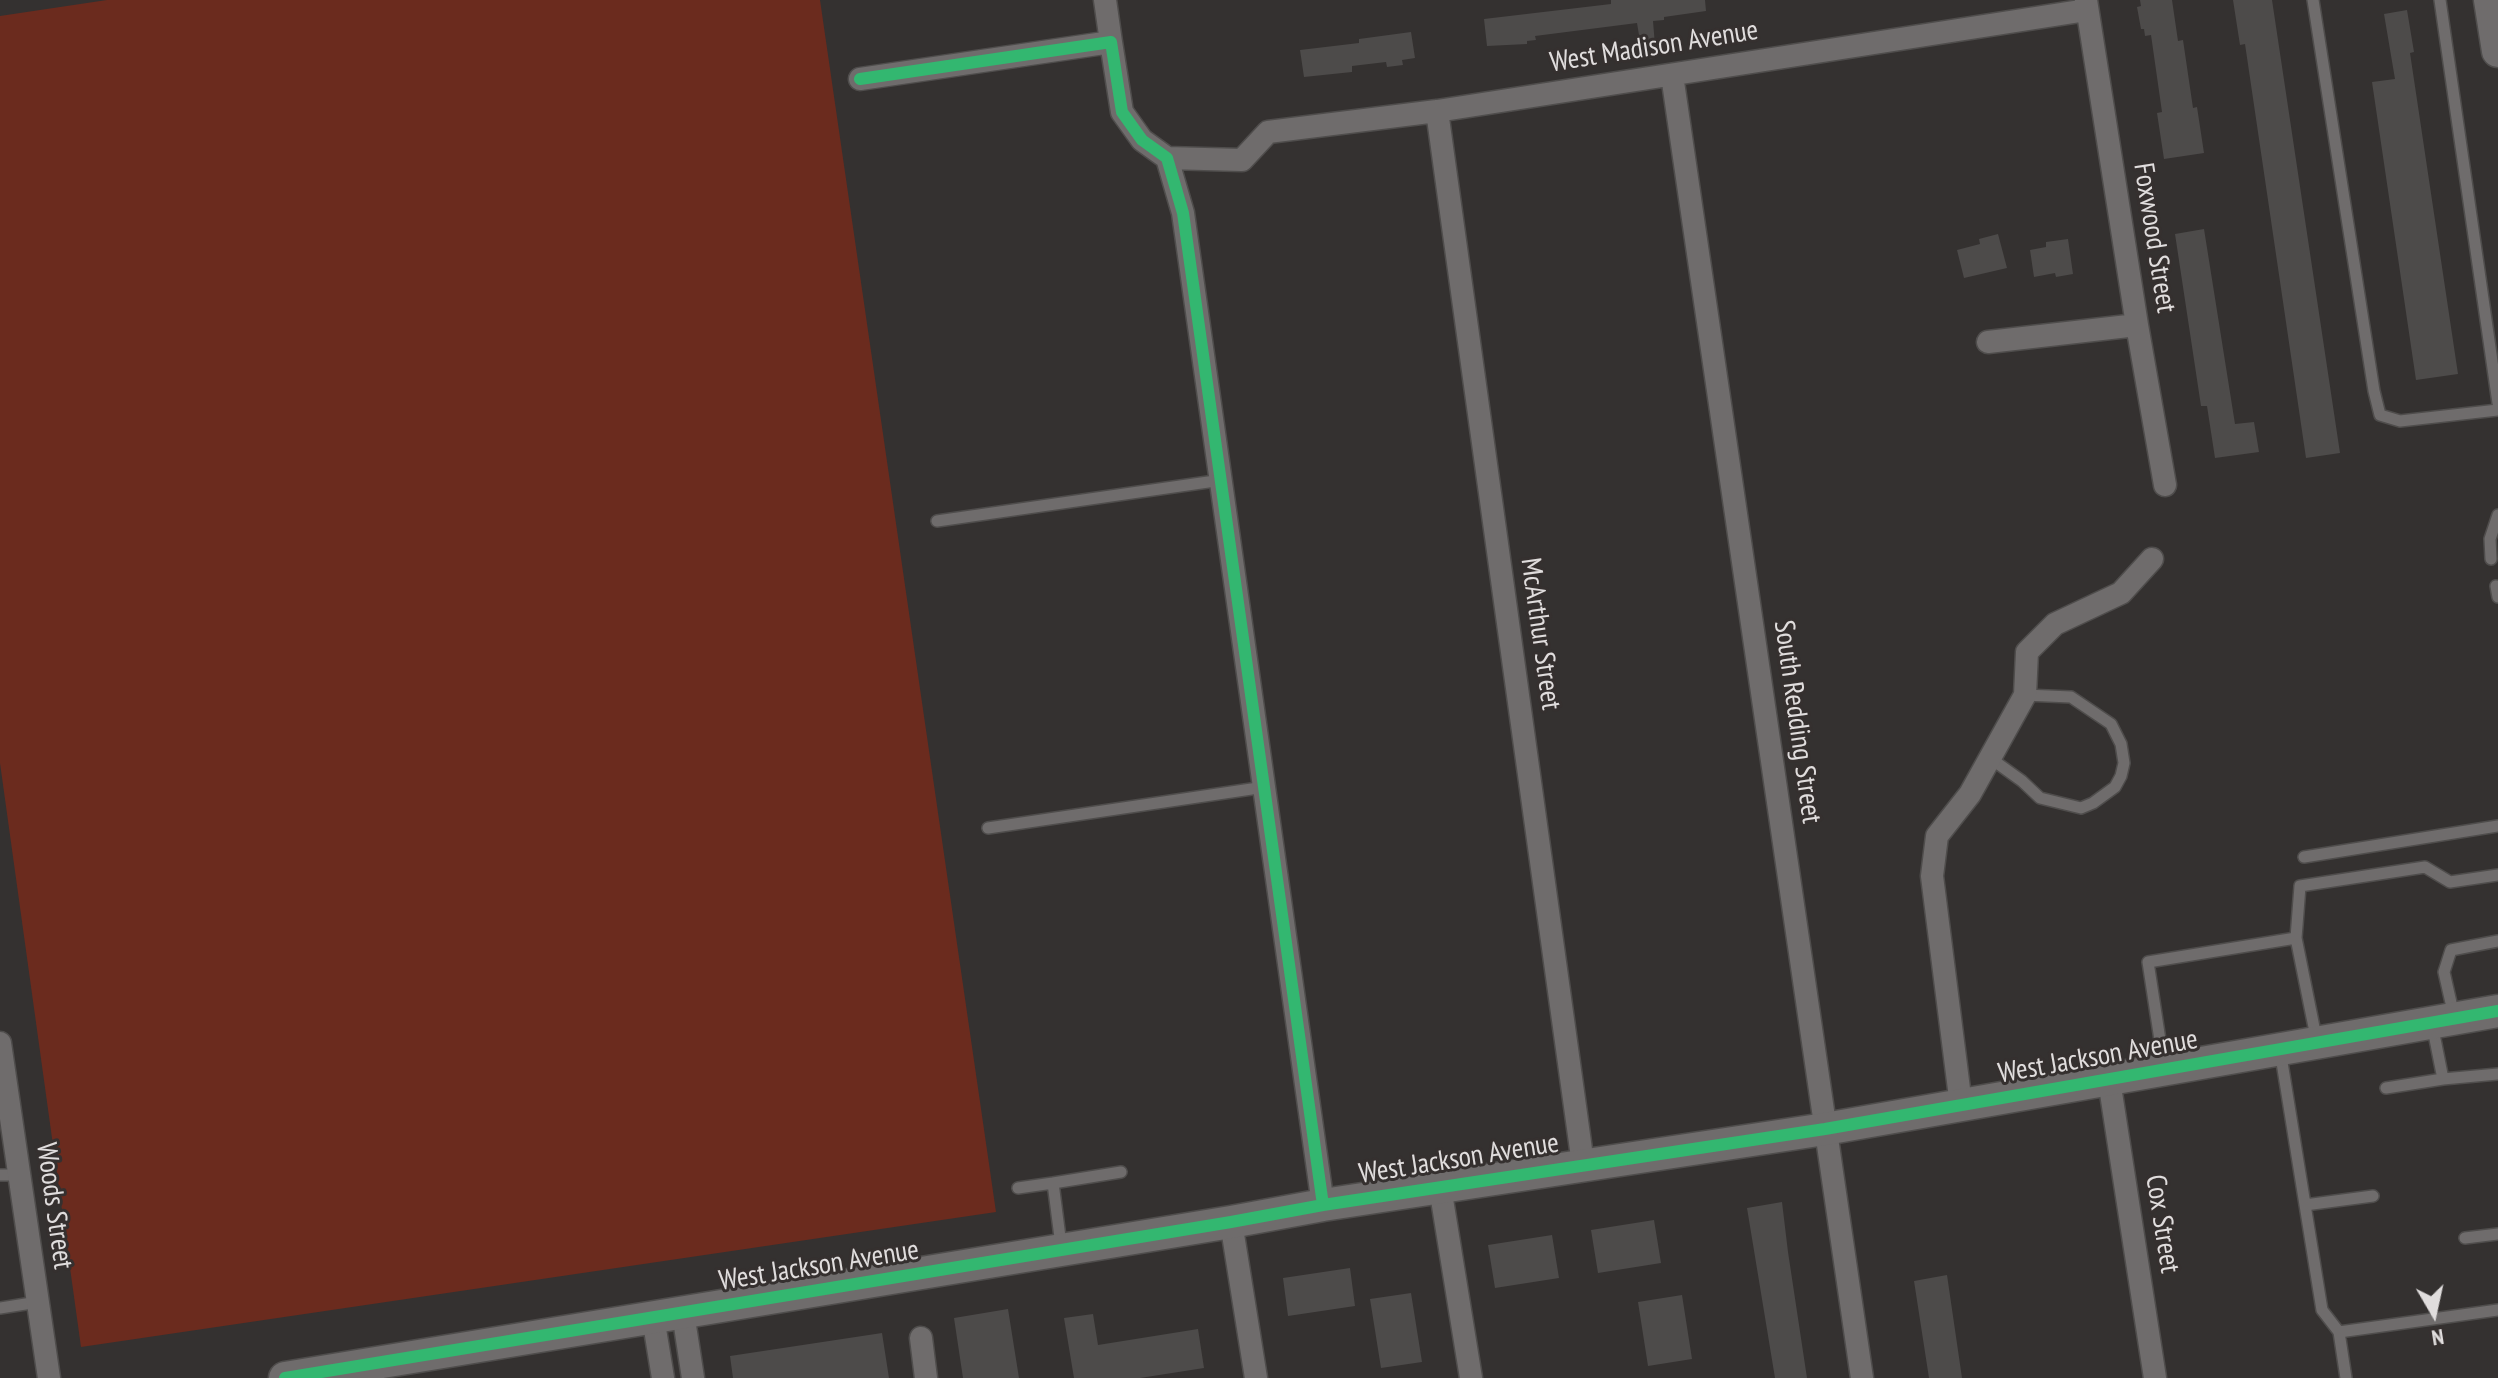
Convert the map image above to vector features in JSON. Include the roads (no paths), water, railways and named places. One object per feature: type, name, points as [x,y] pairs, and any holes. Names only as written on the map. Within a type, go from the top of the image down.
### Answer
[{"type":"street","points":[[1105,0],[1122,112],[1142,140],[1167,158],[1183,213],[1323,1205]]},
{"type":"street","points":[[2490,0],[2498,51]]},
{"type":"street","name":"West Madison Avenue","points":[[1167,158],[1242,160],[1268,132],[1437,111],[1672,75],[2086,5]]},
{"type":"street","name":"Foxwood Street","points":[[2086,5],[2165,485]]},
{"type":"street","points":[[860,79],[1111,42]]},
{"type":"street","name":"South Redding Street","points":[[1672,75],[1862,1378]]},
{"type":"street","name":"McArthur Street","points":[[1437,111],[1583,1164]]},
{"type":"street","points":[[1988,342],[2137,325]]},
{"type":"street","points":[[1961,1105],[1932,876],[1937,836],[1970,794],[2025,695],[2027,652],[2055,624],[2121,593],[2152,559]]},
{"type":"street","name":"West Jackson Avenue","points":[[285,1378],[1323,1205],[1825,1129],[2498,1011]]},
{"type":"street","name":"Woods Street","points":[[0,1043],[10,1175],[38,1302],[49,1378]]},
{"type":"street","name":"Cox Street","points":[[2109,1080],[2155,1378]]},
{"type":"street","points":[[1440,1187],[1471,1378]]},
{"type":"street","points":[[1231,1222],[1256,1378]]},
{"type":"street","points":[[663,1378],[668,1315]]},
{"type":"street","points":[[668,1315],[693,1378]]},
{"type":"street","points":[[921,1338],[926,1378]]},
{"type":"lane","points":[[2313,0],[2380,415],[2400,421],[2498,410]]},
{"type":"lane","points":[[2440,0],[2498,403]]},
{"type":"lane","points":[[937,521],[1222,480]]},
{"type":"lane","points":[[2491,559],[2490,539],[2498,515]]},
{"type":"lane","points":[[1990,758],[2040,798],[2081,808],[2115,787],[2124,763],[2121,744],[2111,724],[2071,697],[2025,695]]},
{"type":"lane","points":[[988,828],[1266,787]]},
{"type":"lane","points":[[2304,857],[2498,826]]},
{"type":"lane","points":[[2317,1042],[2296,938],[2300,886],[2425,867],[2450,882],[2498,875]]},
{"type":"lane","points":[[2164,1070],[2148,962],[2296,938]]},
{"type":"lane","points":[[2443,1079],[2444,972],[2451,950],[2498,941]]},
{"type":"lane","points":[[2280,1049],[2322,1310],[2339,1332],[2346,1378]]},
{"type":"lane","points":[[2386,1088],[2498,1074]]},
{"type":"lane","points":[[1018,1188],[1121,1172]]},
{"type":"lane","points":[[1053,1183],[1062,1250]]},
{"type":"lane","points":[[2305,1205],[2373,1196]]},
{"type":"lane","points":[[2465,1238],[2498,1234]]},
{"type":"lane","points":[[0,1308],[38,1302]]},
{"type":"lane","points":[[2339,1332],[2498,1310]]}]
